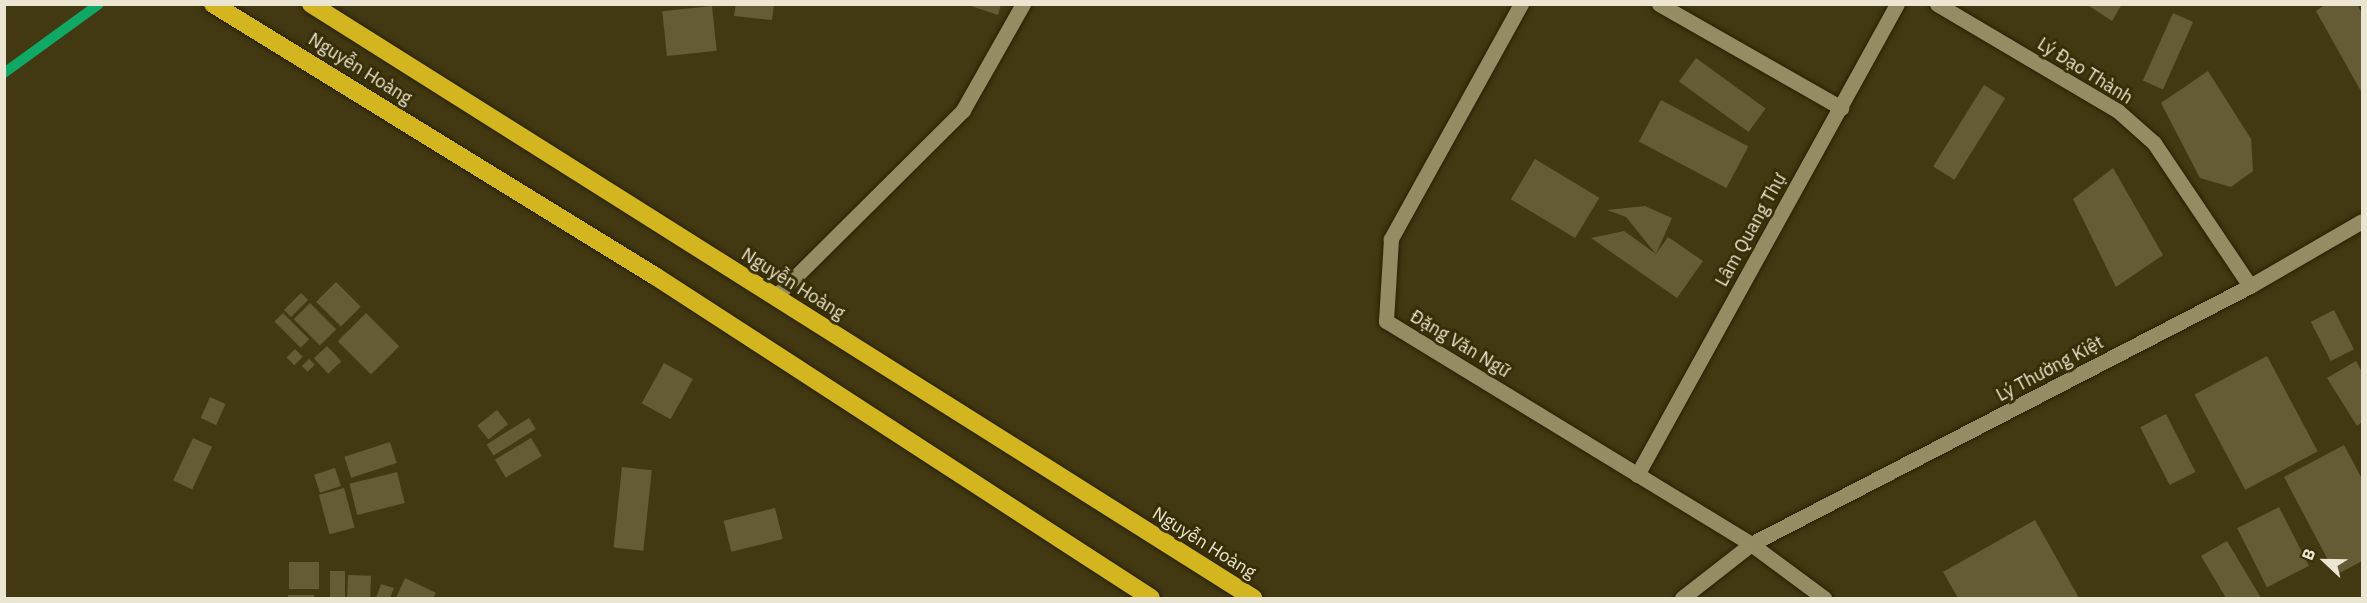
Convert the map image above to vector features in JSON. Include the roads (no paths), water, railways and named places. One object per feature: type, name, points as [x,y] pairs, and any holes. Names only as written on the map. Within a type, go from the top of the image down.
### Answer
[{"type":"highway","name":"Nguyễn Hoàng","points":[[213,4],[655,276],[1151,598]]},
{"type":"highway","name":"Nguyễn Hoàng","points":[[311,4],[1253,598]]},
{"type":"street","points":[[775,297],[963,110],[1023,4]]},
{"type":"street","name":"Đặng Văn Ngữ","points":[[1521,4],[1391,239],[1386,321],[1751,544],[1824,598]]},
{"type":"street","points":[[1659,4],[1841,108]]},
{"type":"street","name":"Lâm Quang Thự","points":[[1637,475],[1897,4]]},
{"type":"street","name":"Lý Đạo Thành","points":[[1937,4],[2118,111],[2154,143],[2250,286]]},
{"type":"street","name":"Lý Thường Kiệt","points":[[1682,598],[1751,544],[2250,286],[2362,221]]},
{"type":"waterway","points":[[4,73],[99,4]]}]
